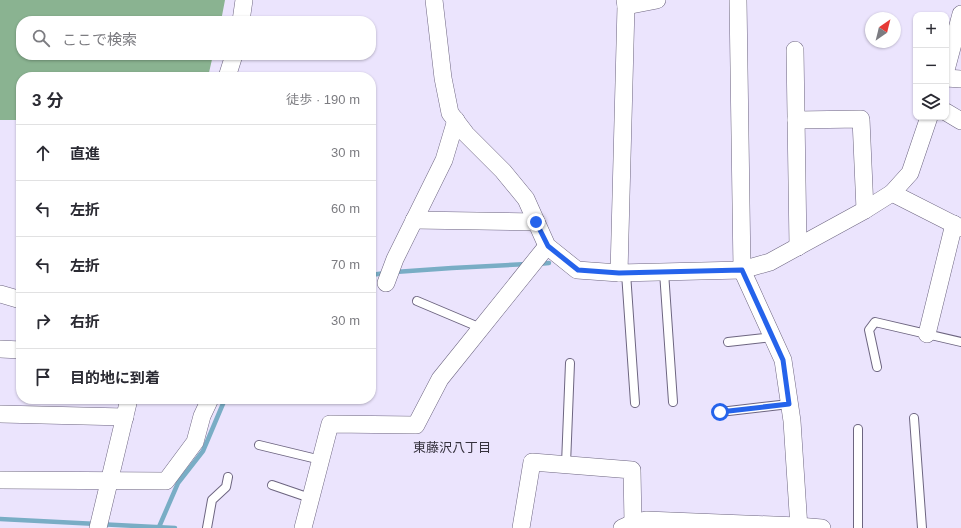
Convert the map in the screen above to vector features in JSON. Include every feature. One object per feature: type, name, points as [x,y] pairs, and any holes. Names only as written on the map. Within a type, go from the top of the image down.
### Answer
[{"type":"street","points":[[242,16],[244,0]]},
{"type":"street","points":[[434,0],[443,78],[450,113],[466,134],[503,171],[526,199],[548,246],[578,270],[623,273],[742,270],[770,262],[865,210],[892,193],[910,173],[928,120]]},
{"type":"street","points":[[623,273],[625,3],[657,0]]},
{"type":"street","points":[[738,0],[742,270],[783,360],[792,421],[798,527]]},
{"type":"street","points":[[949,59],[961,14]]},
{"type":"street","points":[[794,50],[798,247]]},
{"type":"street","points":[[229,72],[232,60]]},
{"type":"street","points":[[949,78],[961,80]]},
{"type":"street","points":[[949,114],[961,121]]},
{"type":"street","points":[[386,283],[395,259],[444,160],[456,120]]},
{"type":"street","points":[[796,120],[861,120],[865,210]]},
{"type":"street","points":[[892,193],[959,226],[927,334]]},
{"type":"street","points":[[414,220],[536,222]]},
{"type":"street","points":[[302,528],[330,424],[416,425],[440,379],[548,246]]},
{"type":"street","points":[[0,294],[16,299]]},
{"type":"street","points":[[0,349],[16,350]]},
{"type":"street","points":[[98,528],[128,404]]},
{"type":"street","points":[[0,480],[166,481],[195,442],[202,416],[208,404]]},
{"type":"street","points":[[0,414],[124,417]]},
{"type":"street","points":[[521,528],[532,462],[632,470],[628,525],[646,520],[672,524],[822,528]]},
{"type":"lane","points":[[664,272],[673,402]]},
{"type":"lane","points":[[623,273],[635,403]]},
{"type":"lane","points":[[416,301],[481,328]]},
{"type":"lane","points":[[877,367],[868,330],[875,322],[961,342]]},
{"type":"lane","points":[[728,342],[772,337]]},
{"type":"lane","points":[[566,464],[570,363]]},
{"type":"lane","points":[[720,412],[789,404]]},
{"type":"lane","points":[[914,418],[922,528]]},
{"type":"lane","points":[[858,429],[858,528]]},
{"type":"lane","points":[[259,445],[320,460]]},
{"type":"lane","points":[[206,528],[212,500],[226,487],[228,477]]},
{"type":"lane","points":[[272,485],[310,498]]},
{"type":"green space","points":[[0,0],[225,0],[222,16],[16,16],[16,60],[212,60],[209,72],[16,72],[16,120],[0,120]]},
{"type":"waterway","points":[[538,264],[549,263]]},
{"type":"waterway","points":[[395,272],[527,264]]},
{"type":"waterway","points":[[376,274],[385,273]]},
{"type":"waterway","points":[[159,527],[178,483],[203,451],[223,404]]},
{"type":"waterway","points":[[0,519],[175,528]]},
{"type":"district","name":"東藤沢八丁目","points":[[452,447]]},
{"type":"route","points":[[536,222],[548,246],[578,270],[619,273],[742,270],[783,360],[789,404],[720,412]]}]
